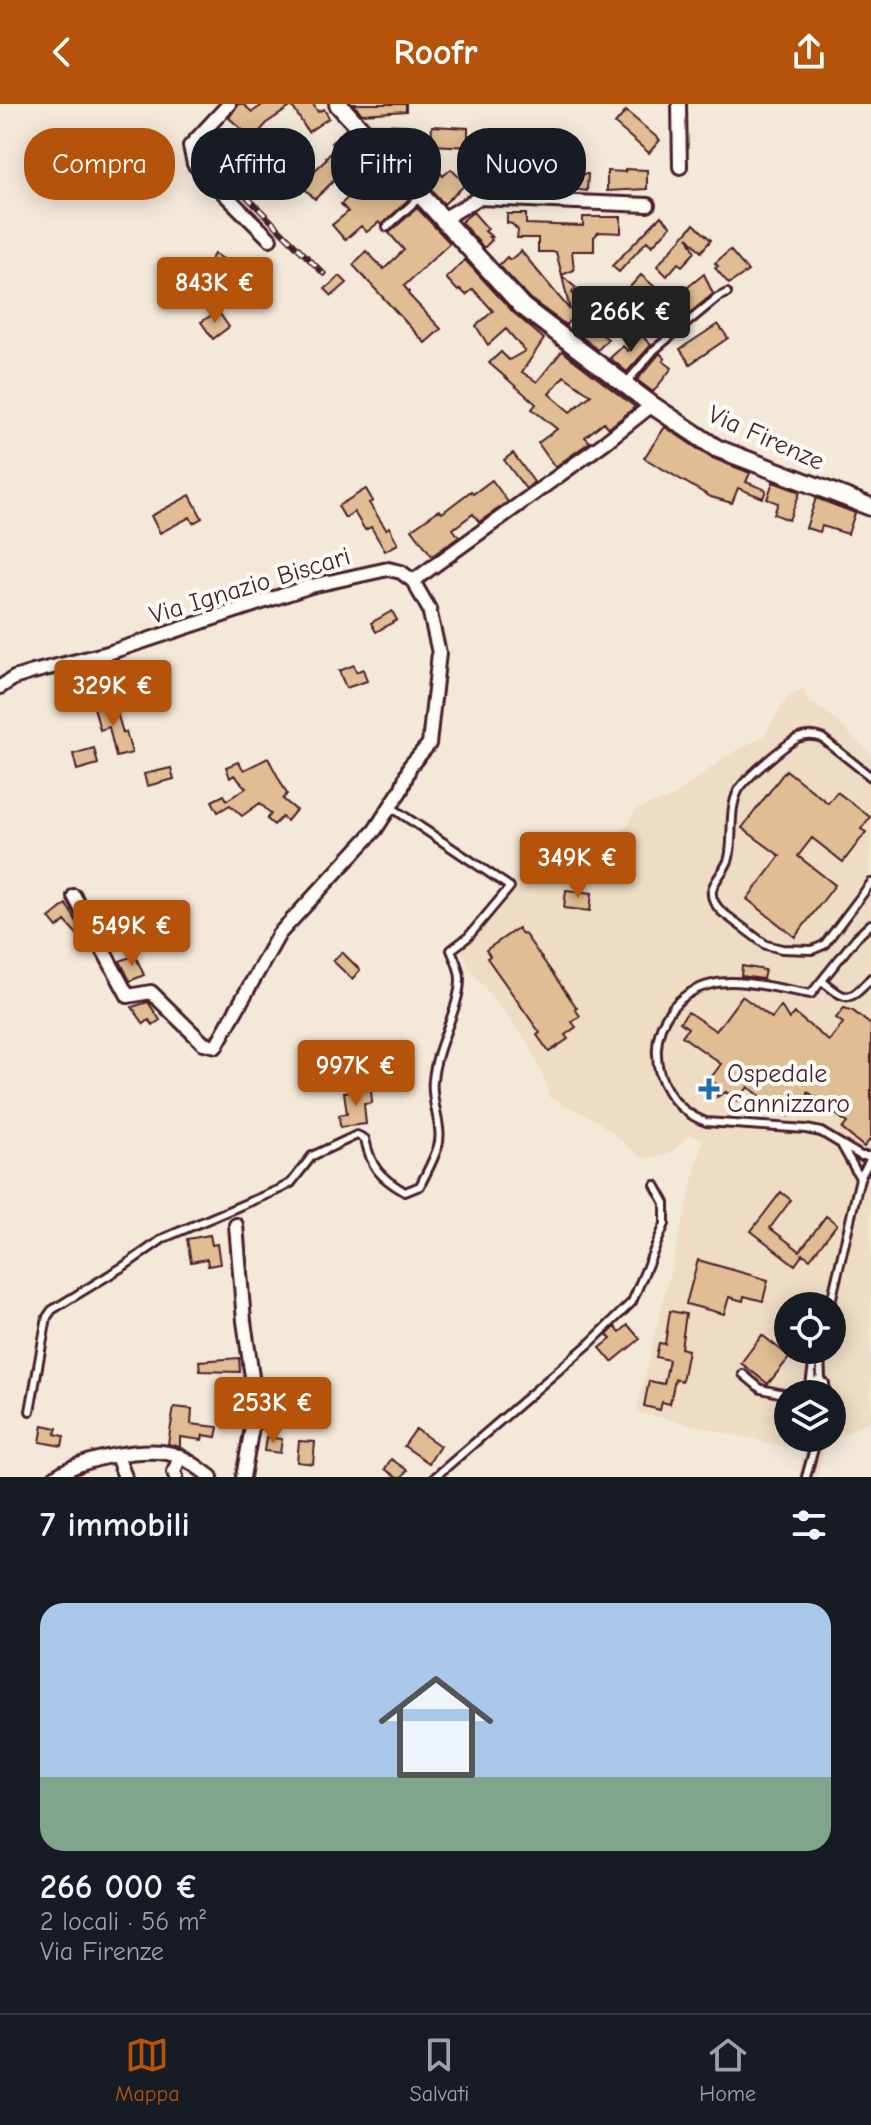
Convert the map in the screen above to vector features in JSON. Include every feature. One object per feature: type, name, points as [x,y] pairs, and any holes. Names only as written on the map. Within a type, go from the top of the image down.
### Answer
[{"type":"street","points":[[229,104],[190,146],[191,156],[194,164],[270,239]]},
{"type":"street","name":"Via Firenze","points":[[338,104],[360,128]]},
{"type":"street","points":[[679,104],[680,167]]},
{"type":"street","points":[[443,219],[479,198],[648,205]]},
{"type":"street","name":"Via Firenze","points":[[426,200],[522,306],[652,405],[729,454],[871,507]]},
{"type":"street","points":[[74,896],[128,996],[151,992],[203,1043],[216,1046],[279,934],[354,855],[391,807],[410,766],[429,744],[439,653],[433,621],[413,581],[652,405]]},
{"type":"street","name":"Via Ignazio Biscari","points":[[0,687],[14,678],[108,653],[311,586],[388,569],[401,572],[413,581]]},
{"type":"street","points":[[236,1225],[244,1321],[256,1405],[243,1477]]},
{"type":"street","points":[[55,1477],[117,1456],[140,1452],[180,1456],[211,1477]]},
{"type":"street","points":[[117,1456],[125,1477]]},
{"type":"street","points":[[176,1477],[174,1472],[180,1456]]},
{"type":"lane","points":[[387,227],[417,200]]},
{"type":"lane","points":[[625,385],[664,341],[727,293]]},
{"type":"lane","points":[[871,777],[822,738],[812,735],[795,740],[738,791],[729,832],[729,857],[715,880],[713,895],[716,906],[722,912],[766,945],[812,950],[824,945],[871,883]]},
{"type":"lane","points":[[30,1411],[47,1317],[52,1310],[164,1238],[291,1183],[312,1156],[357,1135],[365,1139],[372,1165],[392,1185],[405,1192],[420,1186],[439,1146],[440,1133],[433,1109],[433,1078],[438,1048],[458,994],[460,980],[451,950],[468,937],[510,887],[391,807]]},
{"type":"lane","points":[[833,1292],[860,1178],[871,1157],[861,1156],[821,1132],[706,1122],[695,1118],[667,1090],[656,1059],[658,1037],[668,1013],[684,996],[713,983],[726,982],[811,994],[871,924]]},
{"type":"lane","points":[[822,981],[840,996],[849,998],[855,996],[871,978]]},
{"type":"lane","points":[[837,1141],[847,1152],[860,1178]]},
{"type":"lane","points":[[435,1477],[589,1344],[632,1302],[665,1224],[665,1203],[655,1185]]},
{"type":"lane","points":[[227,1213],[236,1225]]},
{"type":"lane","points":[[820,1364],[821,1380]]},
{"type":"lane","points":[[743,1374],[761,1389],[774,1392]]},
{"type":"lane","points":[[806,1477],[813,1452]]},
{"type":"shaded area","name":"Ospedale Cannizzaro","points":[[802,689],[810,703],[827,712],[871,754],[871,1420],[846,1433],[846,1380],[774,1380],[774,1444],[636,1412],[703,1139],[690,1135],[669,1154],[644,1159],[596,1120],[549,1097],[546,1082],[528,1043],[473,973],[461,951],[519,887],[514,879],[533,871],[584,865],[628,825],[636,809],[671,798],[728,755],[764,736],[786,699]]},
{"type":"shaded area","name":"Ospedale Cannizzaro","points":[[804,1452],[824,1452],[817,1477],[798,1477]]},
{"type":"building","points":[[238,104],[243,104],[252,112],[264,104],[313,104],[318,112],[324,109],[329,118],[314,128],[306,128],[292,106],[263,128],[240,128],[229,118]]},
{"type":"building","points":[[353,104],[406,104],[406,111],[362,114]]},
{"type":"building","points":[[626,111],[660,140],[649,153],[615,124]]},
{"type":"building","points":[[371,124],[407,125],[409,128],[375,128]]},
{"type":"building","points":[[432,126],[468,128],[457,128],[457,146],[441,146],[441,128]]},
{"type":"building","points":[[331,152],[331,183],[315,199],[315,170]]},
{"type":"building","points":[[451,169],[457,175],[457,192],[444,204],[440,200],[441,174],[443,176]]},
{"type":"building","points":[[625,169],[647,170],[647,189],[607,191],[607,171],[625,172]]},
{"type":"building","points":[[345,200],[408,200],[382,225],[379,222],[367,232],[361,226],[345,240],[332,225],[348,212],[341,204]]},
{"type":"building","points":[[417,208],[450,243],[404,286],[441,329],[425,343],[353,265],[366,251],[384,269],[404,250],[389,233]]},
{"type":"building","points":[[473,212],[492,237],[489,237],[492,240],[484,248],[461,222]]},
{"type":"building","points":[[507,214],[526,214],[526,224],[583,226],[583,217],[621,217],[621,233],[599,232],[594,237],[594,251],[572,251],[574,270],[562,275],[556,252],[538,252],[538,238],[517,238],[518,230],[507,223]]},
{"type":"building","points":[[661,216],[671,226],[652,246],[647,241],[619,272],[612,266]]},
{"type":"building","points":[[694,224],[711,240],[701,252],[688,237],[695,252],[682,266],[678,263],[667,276],[657,266]]},
{"type":"building","points":[[730,250],[748,271],[729,284],[715,268],[718,266],[715,263]]},
{"type":"building","points":[[521,251],[570,310],[562,276],[576,288],[572,293],[584,302],[566,325],[529,298],[499,265],[507,257],[510,260]]},
{"type":"building","points":[[214,254],[234,265],[226,279],[206,267]]},
{"type":"building","points":[[465,260],[514,313],[544,339],[522,372],[537,382],[562,351],[635,407],[609,428],[604,422],[585,437],[590,442],[555,467],[538,443],[557,429],[532,409],[536,404],[489,363],[501,352],[509,360],[525,351],[506,329],[488,345],[476,326],[493,311],[473,289],[466,295],[446,278]],"holes":[[[564,376],[591,395],[570,412],[549,394]]]},
{"type":"building","points":[[704,274],[713,294],[664,334],[652,316]]},
{"type":"building","points":[[641,275],[655,287],[620,325],[602,308],[611,299],[615,303]]},
{"type":"building","points":[[340,276],[347,283],[332,296],[325,289]]},
{"type":"building","points":[[186,280],[205,290],[197,304],[178,294]]},
{"type":"building","points":[[218,311],[229,327],[213,339],[201,322]]},
{"type":"building","points":[[587,324],[608,339],[598,350],[578,334]]},
{"type":"building","points":[[718,324],[728,338],[690,364],[680,349]]},
{"type":"building","points":[[642,336],[651,345],[627,372],[610,358],[623,346],[628,351]]},
{"type":"building","points":[[660,353],[665,359],[663,361],[672,368],[653,392],[637,380]]},
{"type":"building","points":[[665,427],[710,457],[750,473],[746,482],[766,490],[763,498],[738,488],[732,503],[711,497],[644,458]]},
{"type":"building","points":[[513,453],[534,482],[526,489],[504,460]]},
{"type":"building","points":[[492,480],[508,502],[479,522],[473,514],[453,529],[459,537],[432,556],[412,529]]},
{"type":"building","points":[[773,482],[800,492],[789,520],[774,514],[778,503],[767,499]]},
{"type":"building","points":[[366,489],[373,501],[369,503],[386,529],[389,527],[398,544],[385,551],[371,527],[365,530],[354,512],[345,518],[338,506]]},
{"type":"building","points":[[190,495],[202,518],[193,523],[190,517],[160,533],[151,516]]},
{"type":"building","points":[[816,498],[855,513],[848,534],[822,526],[820,532],[806,528]]},
{"type":"building","points":[[392,611],[397,620],[376,632],[371,623]]},
{"type":"building","points":[[354,665],[356,672],[363,669],[367,681],[346,688],[339,671]]},
{"type":"building","points":[[114,702],[132,753],[116,757],[109,727],[100,730],[94,707]]},
{"type":"building","points":[[94,748],[98,764],[77,770],[73,754]]},
{"type":"building","points":[[268,758],[287,794],[283,799],[296,810],[287,821],[282,817],[274,825],[267,819],[271,814],[260,803],[242,816],[230,805],[218,812],[212,801],[224,795],[227,800],[246,788],[234,775],[230,778],[226,767],[238,762],[244,770]]},
{"type":"building","points":[[171,768],[174,779],[147,786],[144,774]]},
{"type":"building","points":[[786,770],[828,803],[837,792],[870,817],[861,829],[866,832],[843,862],[812,838],[798,856],[835,885],[795,937],[747,899],[780,856],[742,828]]},
{"type":"building","points":[[566,890],[592,893],[590,911],[564,908]]},
{"type":"building","points":[[66,904],[86,937],[82,940],[65,921],[57,928],[49,918]]},
{"type":"building","points":[[518,928],[580,1016],[572,1022],[576,1027],[565,1035],[568,1039],[549,1052],[537,1035],[540,1033],[487,958],[490,956],[486,950]]},
{"type":"building","points":[[342,952],[360,970],[352,979],[333,961]]},
{"type":"building","points":[[135,955],[144,975],[130,981],[120,961]]},
{"type":"building","points":[[742,966],[765,970],[763,979],[741,976]]},
{"type":"building","points":[[742,996],[772,1018],[781,1006],[789,1019],[794,1013],[829,1041],[843,1023],[836,1018],[844,1008],[871,1025],[871,1138],[864,1147],[842,1129],[847,1123],[808,1092],[807,1106],[800,1115],[793,1109],[788,1116],[748,1087],[738,1101],[726,1092],[717,1097],[718,1086],[710,1079],[721,1064],[682,1036],[688,1028],[680,1022],[688,1012],[716,1031]]},
{"type":"building","points":[[148,1002],[160,1020],[153,1025],[149,1020],[144,1024],[132,1007]]},
{"type":"building","points":[[371,1089],[372,1103],[364,1104],[366,1124],[340,1127],[339,1115],[347,1114],[344,1092]]},
{"type":"building","points":[[781,1192],[791,1200],[770,1228],[800,1251],[826,1216],[837,1224],[810,1259],[803,1254],[795,1265],[751,1231]]},
{"type":"building","points":[[210,1235],[212,1245],[217,1244],[220,1264],[208,1266],[207,1259],[191,1262],[187,1239]]},
{"type":"building","points":[[698,1260],[768,1280],[763,1301],[744,1296],[743,1301],[729,1297],[724,1314],[686,1304]]},
{"type":"building","points":[[670,1311],[686,1314],[681,1348],[688,1350],[682,1381],[675,1379],[670,1404],[662,1402],[660,1410],[644,1406],[649,1381],[664,1384],[669,1360],[656,1357],[659,1343],[665,1344]]},
{"type":"building","points":[[628,1325],[640,1339],[612,1362],[600,1348],[611,1339],[607,1335],[615,1327],[620,1332]]},
{"type":"building","points":[[762,1335],[774,1344],[774,1364],[784,1364],[768,1384],[741,1363]]},
{"type":"building","points":[[239,1358],[240,1372],[200,1371],[199,1361]]},
{"type":"building","points":[[174,1407],[192,1409],[191,1424],[218,1427],[216,1437],[203,1435],[202,1440],[180,1437],[180,1447],[168,1444]]},
{"type":"building","points":[[43,1425],[57,1428],[55,1434],[64,1436],[62,1446],[40,1442]]},
{"type":"building","points":[[416,1429],[440,1446],[429,1463],[404,1446]]},
{"type":"building","points":[[266,1437],[282,1439],[280,1453],[264,1451]]},
{"type":"building","points":[[299,1441],[315,1442],[313,1464],[297,1462]]},
{"type":"building","points":[[391,1459],[407,1470],[402,1477],[396,1477],[385,1469]]},
{"type":"railway","points":[[250,200],[324,274]]},
{"type":"place","name":"Ospedale Cannizzaro","points":[[709,1089]]}]
